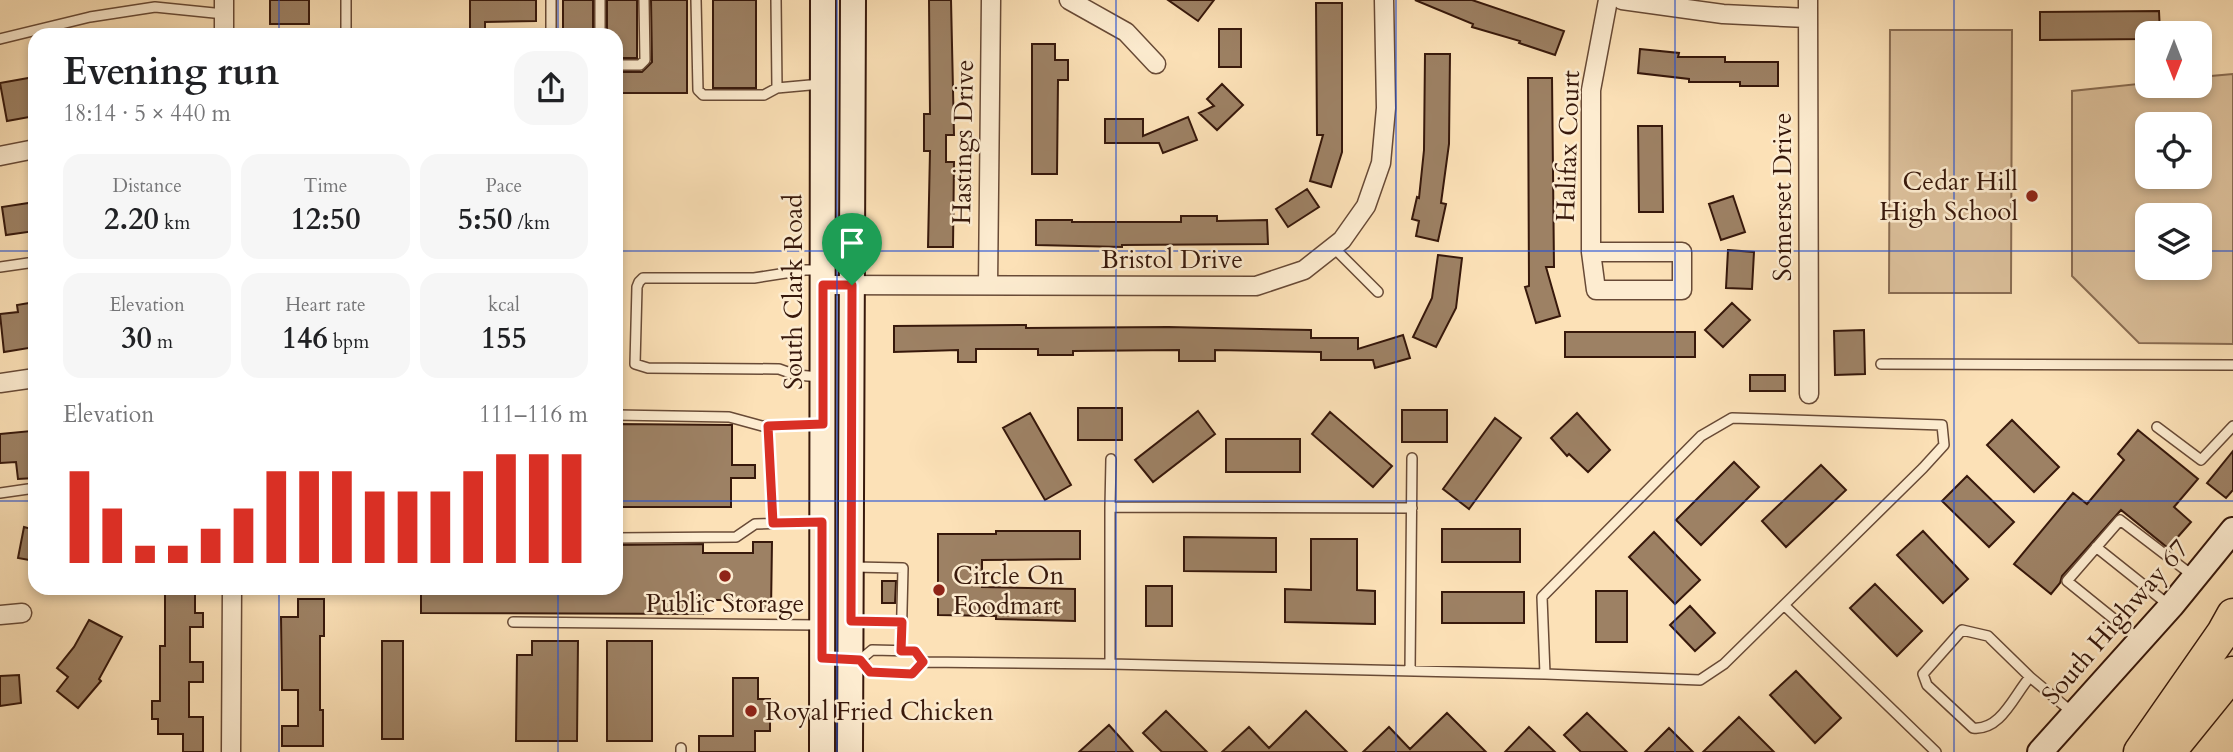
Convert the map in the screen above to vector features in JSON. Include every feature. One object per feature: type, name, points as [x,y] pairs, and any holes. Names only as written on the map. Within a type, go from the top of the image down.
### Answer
[{"type":"highway","points":[[2140,752],[2233,615]]},
{"type":"highway","points":[[2169,752],[2233,673]]},
{"type":"main road","name":"South Clark Road","points":[[822,752],[823,0]]},
{"type":"main road","points":[[850,752],[855,660],[851,621],[853,0]]},
{"type":"main road","name":"South Highway 67","points":[[2040,752],[2171,607],[2233,530]]},
{"type":"street","name":"Hastings Drive","points":[[988,285],[991,0]]},
{"type":"street","points":[[1069,0],[1126,32],[1156,64]]},
{"type":"street","name":"Bristol Drive","points":[[823,277],[852,285],[1256,286],[1304,270],[1342,240],[1366,206],[1381,163],[1386,107],[1384,0]]},
{"type":"street","name":"Halifax Court","points":[[1591,252],[1682,252],[1682,290],[1596,290],[1591,252],[1591,90],[1608,0]]},
{"type":"street","points":[[1622,0],[1723,15],[1807,9]]},
{"type":"street","points":[[224,7],[224,28]]},
{"type":"street","name":"Somerset Drive","points":[[1807,9],[1809,394]]},
{"type":"street","points":[[0,156],[28,150]]},
{"type":"street","points":[[0,383],[28,379]]},
{"type":"street","points":[[231,752],[232,595]]},
{"type":"street","points":[[0,615],[22,612]]},
{"type":"lane","points":[[346,0],[346,28]]},
{"type":"lane","points":[[551,0],[551,28]]},
{"type":"lane","points":[[600,0],[600,28]]},
{"type":"lane","points":[[623,65],[640,65],[645,60],[644,0]]},
{"type":"lane","points":[[696,0],[698,90],[703,95],[764,95],[776,88],[823,84]]},
{"type":"lane","points":[[776,0],[776,88]]},
{"type":"lane","points":[[45,28],[90,17],[155,7],[224,7]]},
{"type":"lane","points":[[0,39],[28,32]]},
{"type":"lane","points":[[1333,247],[1378,292]]},
{"type":"lane","points":[[0,268],[28,263]]},
{"type":"lane","points":[[823,277],[804,270],[754,278],[643,278],[637,287],[635,364],[648,368],[779,369],[796,375],[823,377]]},
{"type":"lane","points":[[1881,364],[2233,365]]},
{"type":"lane","points":[[623,415],[729,417],[762,426],[823,424]]},
{"type":"lane","points":[[855,660],[870,672],[912,674],[923,662],[1545,674],[1700,680],[1724,664],[1923,468],[1944,445],[1942,425],[1732,418],[1701,436],[1542,597],[1545,674]]},
{"type":"lane","points":[[768,426],[773,523]]},
{"type":"lane","points":[[2157,427],[2201,460],[2233,426]]},
{"type":"lane","points":[[1410,671],[1412,458]]},
{"type":"lane","points":[[1110,664],[1111,459]]},
{"type":"lane","points":[[0,493],[28,489]]},
{"type":"lane","points":[[1110,507],[1412,508]]},
{"type":"lane","points":[[2141,640],[2067,581],[2120,520],[2193,577]]},
{"type":"lane","points":[[623,538],[736,537],[755,524],[822,522]]},
{"type":"lane","points":[[2096,547],[2171,607]]},
{"type":"lane","points":[[851,567],[902,568],[901,651]]},
{"type":"lane","points":[[1784,604],[1936,752]]},
{"type":"lane","points":[[851,621],[902,622]]},
{"type":"lane","points":[[513,622],[822,625]]},
{"type":"lane","points":[[2030,677],[1994,724],[1983,729],[1973,728],[1944,702],[1927,685],[1923,674],[1962,630],[1988,636],[2030,677],[2074,714]]},
{"type":"lane","points":[[822,658],[855,660],[873,650],[915,651],[923,662]]},
{"type":"shaded area","points":[[1890,30],[2012,30],[2011,293],[1889,293]]},
{"type":"shaded area","points":[[2233,74],[2233,344],[2139,343],[2072,276],[2072,91],[2135,84],[2135,98],[2212,98],[2212,76]]},
{"type":"building","points":[[270,0],[309,0],[309,24],[270,24]]},
{"type":"building","points":[[470,0],[536,0],[536,21],[485,22],[485,28],[470,28]]},
{"type":"building","points":[[563,0],[593,0],[593,28],[563,28]]},
{"type":"building","points":[[607,0],[637,0],[637,58],[623,58],[623,28],[607,28]]},
{"type":"building","points":[[651,0],[687,0],[687,93],[623,93],[623,72],[642,72],[652,62]]},
{"type":"building","points":[[713,0],[756,0],[756,88],[713,88]]},
{"type":"building","points":[[929,0],[951,0],[954,135],[946,135],[946,162],[954,162],[953,247],[928,247],[930,151],[924,151],[924,114],[930,114]]},
{"type":"building","points":[[1168,0],[1214,0],[1198,21]]},
{"type":"building","points":[[1415,0],[1472,0],[1564,31],[1555,55],[1472,27],[1473,24]]},
{"type":"building","points":[[1316,3],[1342,3],[1342,152],[1331,187],[1310,181],[1323,135],[1317,135]]},
{"type":"building","points":[[2159,11],[2159,21],[2135,21],[2135,39],[2040,40],[2040,12]]},
{"type":"building","points":[[1219,29],[1241,29],[1241,67],[1219,67]]},
{"type":"building","points":[[1032,44],[1055,44],[1055,60],[1068,60],[1068,80],[1058,80],[1057,174],[1032,174]]},
{"type":"building","points":[[1640,49],[1679,53],[1678,57],[1725,57],[1725,62],[1778,62],[1778,86],[1740,86],[1740,82],[1689,82],[1689,79],[1638,73]]},
{"type":"building","points":[[1425,54],[1450,54],[1449,144],[1441,203],[1446,204],[1438,241],[1416,236],[1419,221],[1412,219],[1417,197],[1419,198],[1424,150]]},
{"type":"building","points":[[28,78],[28,117],[7,121],[0,83]]},
{"type":"building","points":[[1528,78],[1552,78],[1554,267],[1546,267],[1560,316],[1536,323],[1525,287],[1529,286]]},
{"type":"building","points":[[1222,84],[1243,105],[1217,130],[1199,113],[1214,106],[1207,99]]},
{"type":"building","points":[[1188,117],[1197,140],[1163,153],[1159,143],[1105,143],[1105,119],[1143,119],[1143,136]]},
{"type":"building","points":[[1638,126],[1662,126],[1663,212],[1639,212]]},
{"type":"building","points":[[1307,189],[1319,207],[1288,227],[1276,209]]},
{"type":"building","points":[[1733,196],[1745,232],[1721,240],[1709,204]]},
{"type":"building","points":[[28,203],[28,232],[6,235],[2,207]]},
{"type":"building","points":[[1181,216],[1217,216],[1217,221],[1267,220],[1268,244],[1122,247],[1036,245],[1036,220],[1181,222]]},
{"type":"building","points":[[1728,250],[1754,252],[1752,289],[1726,288]]},
{"type":"building","points":[[1438,255],[1462,258],[1456,308],[1436,347],[1413,337],[1432,298]]},
{"type":"building","points":[[28,303],[28,348],[4,352],[0,314],[18,312],[17,305]]},
{"type":"building","points":[[1732,303],[1750,320],[1723,347],[1705,330]]},
{"type":"building","points":[[1026,325],[1026,328],[1311,330],[1311,338],[1358,338],[1358,349],[1403,335],[1410,358],[1375,368],[1373,360],[1321,360],[1321,352],[1215,350],[1215,361],[1179,361],[1179,350],[1073,351],[1073,355],[1038,355],[1038,349],[976,349],[976,362],[958,362],[958,350],[894,352],[894,326]]},
{"type":"building","points":[[1864,330],[1865,374],[1835,375],[1834,331]]},
{"type":"building","points":[[1565,332],[1695,332],[1695,357],[1565,357]]},
{"type":"building","points":[[1750,375],[1785,375],[1785,391],[1750,391]]},
{"type":"building","points":[[1078,408],[1122,408],[1122,440],[1078,440]]},
{"type":"building","points":[[1402,410],[1447,410],[1447,442],[1402,442]]},
{"type":"building","points":[[1198,411],[1215,434],[1153,482],[1135,460]]},
{"type":"building","points":[[1330,412],[1392,466],[1373,487],[1312,434]]},
{"type":"building","points":[[1030,413],[1071,485],[1045,500],[1003,428]]},
{"type":"building","points":[[1577,413],[1610,450],[1588,472],[1569,454],[1567,456],[1551,438]]},
{"type":"building","points":[[1495,418],[1521,438],[1469,509],[1443,489]]},
{"type":"building","points":[[2012,420],[2059,467],[2034,492],[1987,445]]},
{"type":"building","points":[[623,424],[732,425],[732,465],[755,465],[755,478],[731,478],[731,507],[623,507]]},
{"type":"building","points":[[2138,430],[2198,479],[2174,507],[2191,522],[2168,548],[2121,510],[2062,576],[2051,594],[2014,564],[2073,493],[2087,504],[2124,460],[2118,454]]},
{"type":"building","points":[[28,431],[28,478],[18,479],[16,462],[0,463],[0,434]]},
{"type":"building","points":[[1226,439],[1300,439],[1300,472],[1226,472]]},
{"type":"building","points":[[2233,451],[2233,490],[2226,498],[2207,483]]},
{"type":"building","points":[[1734,462],[1759,487],[1701,545],[1676,520]]},
{"type":"building","points":[[1821,465],[1846,490],[1786,547],[1762,521]]},
{"type":"building","points":[[1967,476],[2014,522],[1989,547],[1942,501]]},
{"type":"building","points":[[24,527],[28,528],[28,560],[18,558]]},
{"type":"building","points":[[1442,529],[1520,529],[1520,562],[1442,562]]},
{"type":"building","points":[[996,531],[1080,531],[1080,559],[982,560],[982,587],[1075,589],[1075,621],[938,615],[938,534],[996,534]]},
{"type":"building","points":[[1923,531],[1968,579],[1943,603],[1897,555]]},
{"type":"building","points":[[1654,532],[1700,580],[1675,604],[1629,557]]},
{"type":"building","points":[[1184,537],[1276,538],[1276,572],[1184,571]]},
{"type":"building","points":[[1311,539],[1357,539],[1357,590],[1375,591],[1375,624],[1285,622],[1285,589],[1311,590]]},
{"type":"building","points":[[753,542],[772,542],[771,611],[752,611],[752,600],[703,600],[703,614],[421,613],[421,595],[623,595],[623,545],[703,544],[703,553],[753,553]]},
{"type":"building","points":[[882,581],[896,581],[895,603],[882,603]]},
{"type":"building","points":[[1875,584],[1922,631],[1897,656],[1850,608]]},
{"type":"building","points":[[1146,586],[1172,586],[1172,626],[1146,626]]},
{"type":"building","points":[[1596,591],[1627,591],[1627,642],[1596,642]]},
{"type":"building","points":[[1442,592],[1524,592],[1524,623],[1442,623]]},
{"type":"building","points":[[165,595],[195,595],[195,613],[203,613],[203,627],[190,627],[190,662],[203,662],[203,682],[189,682],[189,717],[203,717],[203,752],[183,752],[183,734],[158,734],[158,719],[152,719],[152,701],[160,701],[160,646],[165,646]]},
{"type":"building","points":[[298,599],[324,599],[324,636],[320,636],[323,746],[282,746],[282,726],[298,726],[298,690],[282,690],[281,617],[298,617]]},
{"type":"building","points":[[1690,606],[1715,633],[1695,651],[1670,625]]},
{"type":"building","points":[[89,620],[122,637],[99,679],[101,681],[78,708],[57,691],[68,677],[57,668],[74,647]]},
{"type":"building","points":[[382,641],[403,641],[403,739],[382,739]]},
{"type":"building","points":[[532,641],[578,641],[577,741],[516,741],[517,655],[532,655]]},
{"type":"building","points":[[607,641],[652,641],[652,741],[607,741]]},
{"type":"building","points":[[1796,671],[1841,718],[1815,743],[1770,695]]},
{"type":"building","points":[[19,675],[21,703],[0,706],[0,676]]},
{"type":"building","name":"Royal Fried Chicken","points":[[733,678],[758,678],[758,699],[770,699],[770,731],[755,731],[755,752],[699,752],[699,736],[733,736]]},
{"type":"building","points":[[1166,711],[1207,752],[1162,752],[1143,733]]},
{"type":"building","points":[[1306,711],[1347,752],[1222,752],[1249,727],[1269,748]]},
{"type":"building","points":[[1447,713],[1486,752],[1363,752],[1389,727],[1410,749]]},
{"type":"building","points":[[1587,713],[1627,752],[1581,752],[1564,735]]},
{"type":"building","points":[[1739,717],[1774,752],[1703,752]]},
{"type":"building","points":[[1109,725],[1133,752],[1079,752]]},
{"type":"building","points":[[1529,727],[1555,752],[1505,752]]},
{"type":"building","points":[[1669,728],[1693,752],[1645,752]]},
{"type":"place","name":"Cedar Hill High School","points":[[2032,196]]},
{"type":"place","name":"Public Storage","points":[[725,576]]},
{"type":"place","name":"Circle On Foodmart","points":[[939,590]]},
{"type":"place","name":"Royal Fried Chicken","points":[[751,711]]},
{"type":"route","points":[[823,285],[852,285],[851,621],[902,622],[901,651],[915,651],[923,662],[912,674],[870,672],[860,660],[822,658],[822,522],[773,523],[768,426],[823,424],[823,285]]}]
